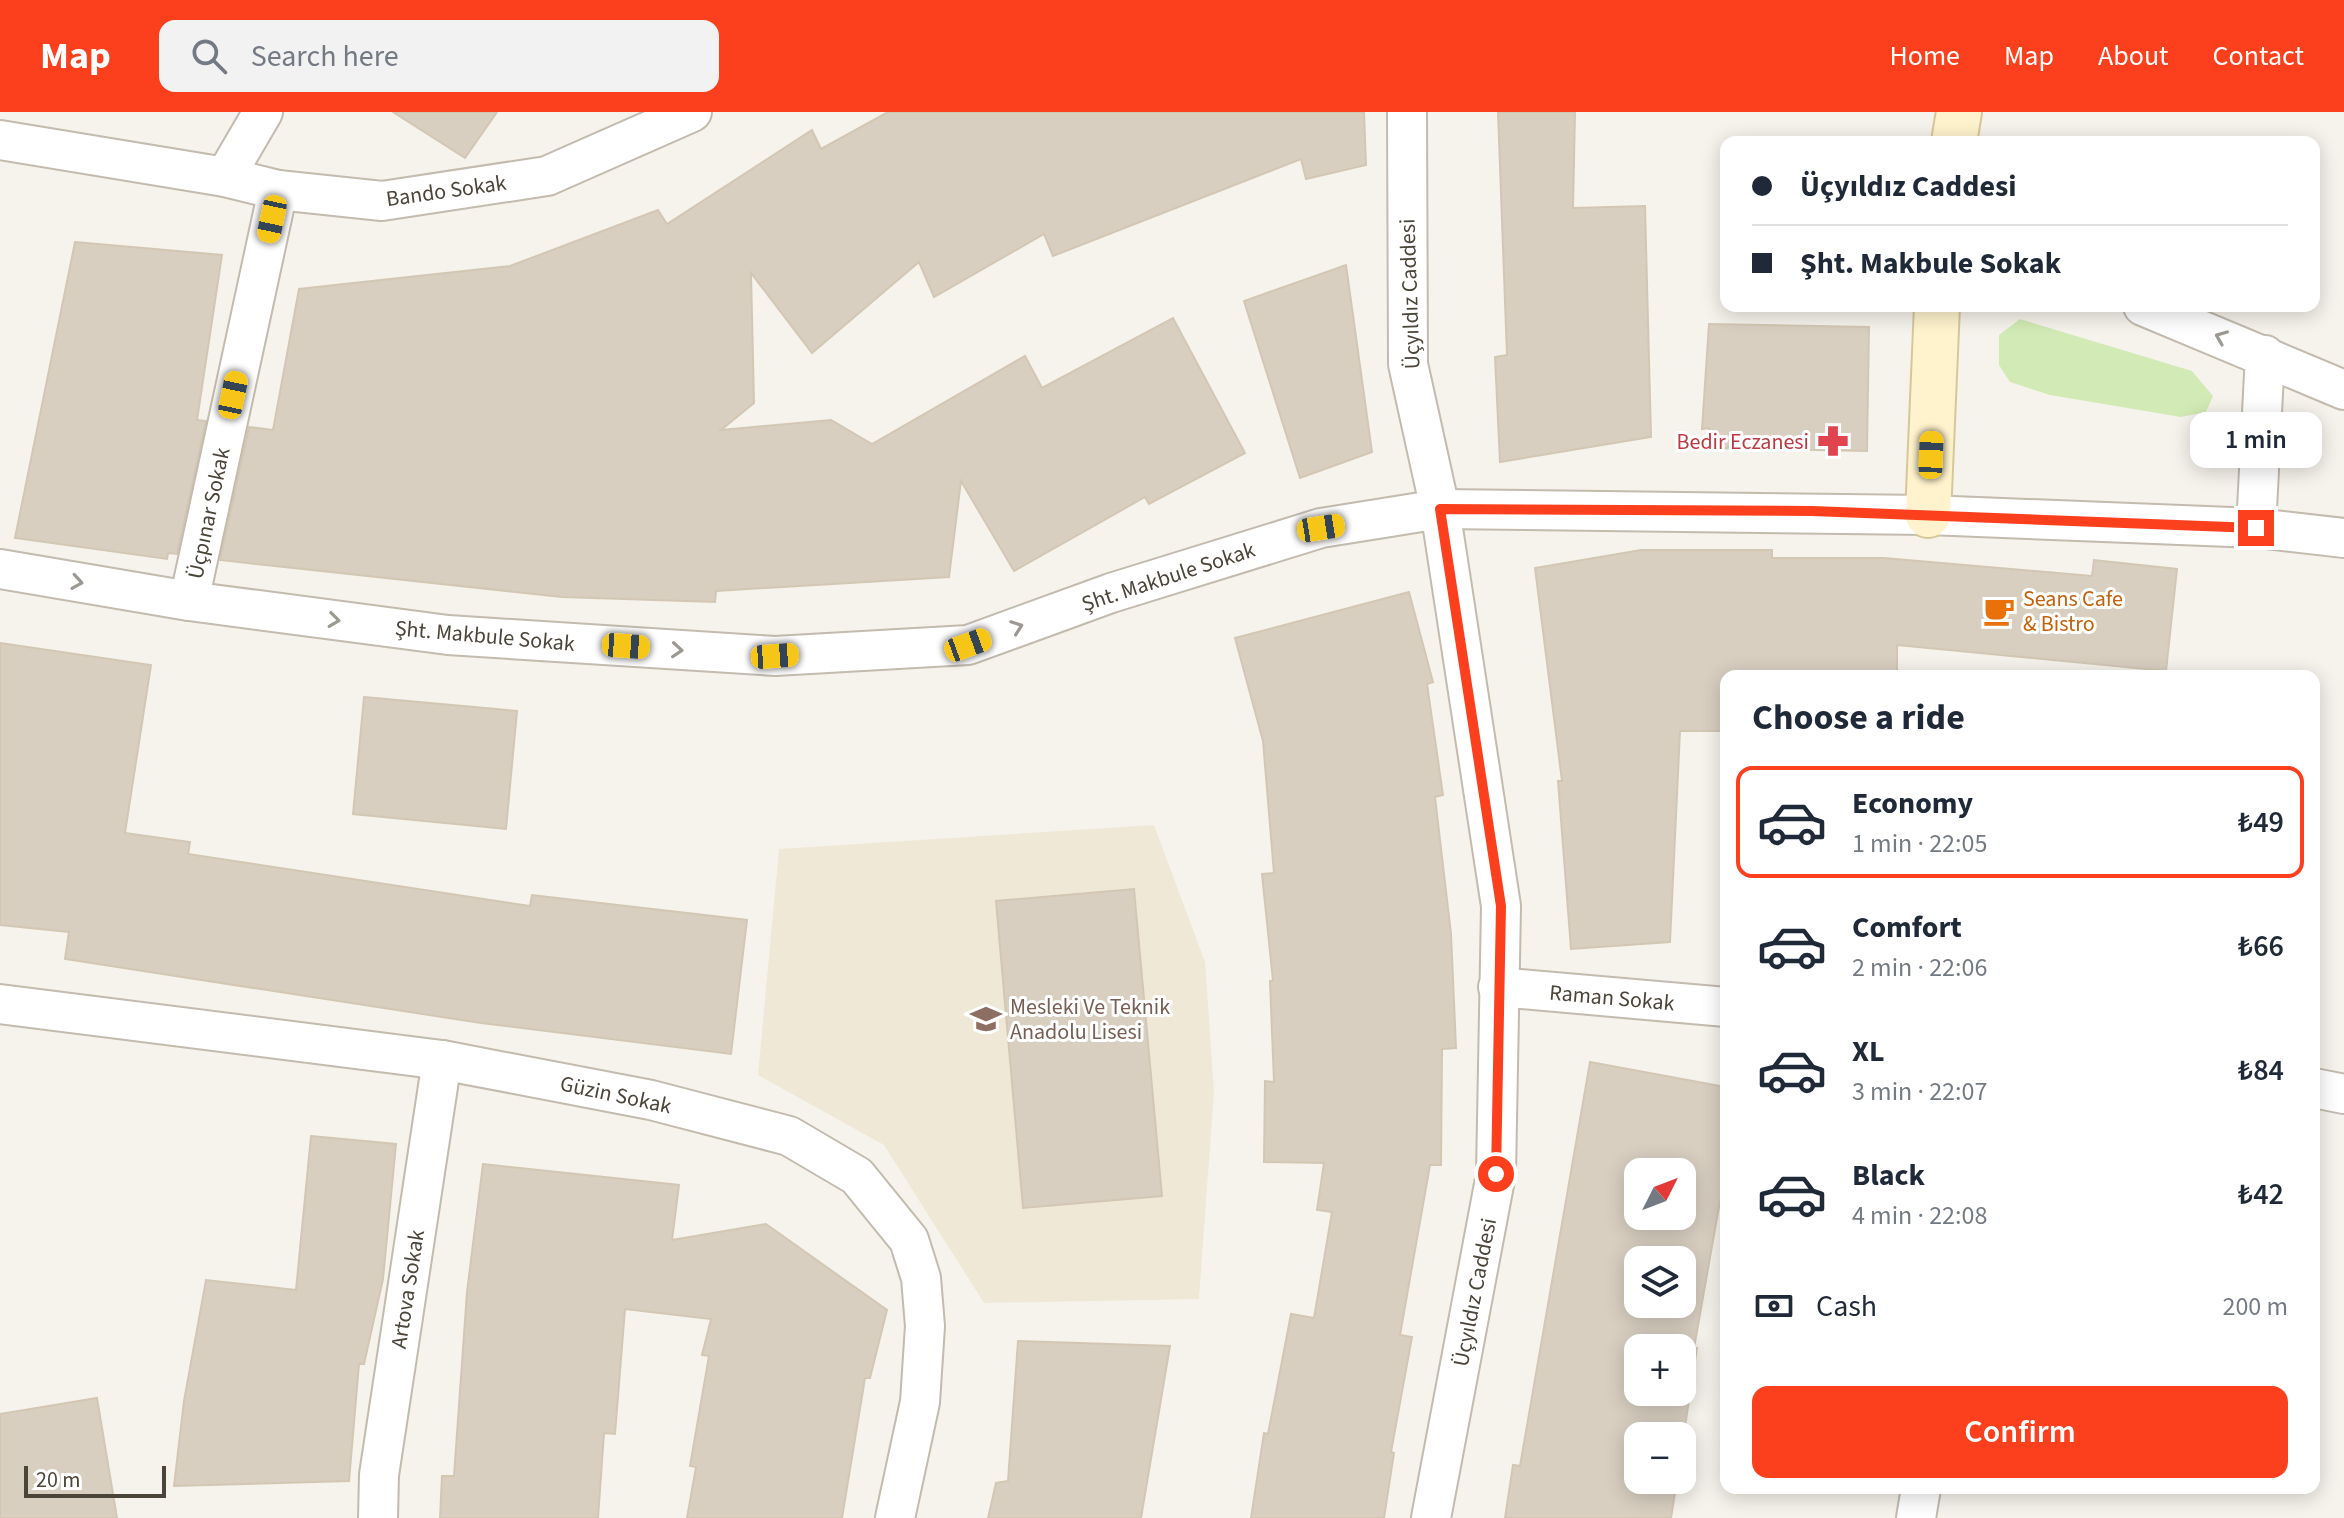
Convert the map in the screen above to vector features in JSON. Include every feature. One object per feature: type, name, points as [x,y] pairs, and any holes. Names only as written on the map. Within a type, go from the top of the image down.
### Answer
[{"type":"street","points":[[225,177],[263,112]]},
{"type":"street","name":"Bando Sokak","points":[[0,140],[225,177],[278,190],[382,201],[547,176],[692,112]]},
{"type":"street","name":"Üçyıldız Caddesi","points":[[1407,112],[1408,364],[1440,509],[1501,906],[1496,1174],[1431,1518]]},
{"type":"street","points":[[1955,136],[1959,112]]},
{"type":"street","name":"Üçpınar Sokak","points":[[189,601],[278,190]]},
{"type":"street","points":[[1928,515],[1937,312]]},
{"type":"street","points":[[2158,312],[2344,390]]},
{"type":"street","points":[[2256,528],[2265,355]]},
{"type":"street","name":"Şht. Makbule Sokak","points":[[0,569],[189,601],[448,635],[775,656],[968,645],[1111,593],[1321,528],[1440,509],[1928,515],[2256,528],[2344,538]]},
{"type":"street","name":"Raman Sokak","points":[[1498,987],[1720,1006]]},
{"type":"street","name":"Güzin Sokak","points":[[0,1004],[442,1060],[651,1100],[789,1136],[857,1176],[909,1240],[921,1278],[925,1326],[920,1402],[895,1518]]},
{"type":"street","name":"Artova Sokak","points":[[378,1518],[379,1475],[442,1060]]},
{"type":"street","points":[[2320,1089],[2344,1094]]},
{"type":"street","points":[[1916,1518],[1920,1494]]},
{"type":"shaded area","name":"Mesleki Ve Teknik Anadolu Lisesi","points":[[1154,825],[1205,962],[1214,1091],[1199,1299],[984,1303],[884,1145],[758,1075],[779,849]]},
{"type":"green space","points":[[2020,319],[2192,371],[2213,396],[2206,412],[2181,417],[2050,395],[2010,382],[1999,365],[1999,335]]},
{"type":"building","points":[[393,112],[497,112],[465,158]]},
{"type":"building","points":[[888,112],[1364,112],[1366,165],[1306,179],[1301,159],[1053,256],[1044,234],[934,297],[919,262],[812,353],[751,273],[754,403],[721,430],[831,420],[872,444],[1025,356],[1042,388],[1173,318],[1245,453],[1149,504],[1145,497],[1014,571],[961,481],[949,577],[716,591],[715,602],[562,597],[220,560],[249,427],[273,430],[299,289],[510,266],[658,210],[667,224],[812,130],[821,149]]},
{"type":"building","points":[[1498,112],[1575,112],[1573,208],[1645,206],[1651,437],[1500,462],[1495,357],[1507,355]]},
{"type":"building","points":[[75,242],[222,255],[197,420],[206,421],[177,554],[168,553],[167,559],[15,538]]},
{"type":"building","points":[[1346,265],[1372,452],[1300,478],[1244,301]]},
{"type":"building","points":[[1709,324],[1869,327],[1867,451],[1708,448],[1709,428],[1702,429]]},
{"type":"building","points":[[1641,550],[1772,550],[1772,558],[1884,558],[2092,576],[2094,560],[2177,569],[2166,670],[1897,645],[1897,670],[1720,670],[1720,731],[1680,731],[1670,942],[1571,949],[1558,781],[1562,781],[1535,568]]},
{"type":"building","points":[[1409,592],[1433,682],[1427,684],[1443,795],[1435,797],[1451,934],[1456,1048],[1442,1049],[1441,1165],[1430,1165],[1400,1335],[1412,1337],[1391,1452],[1394,1453],[1384,1518],[1251,1518],[1264,1433],[1268,1434],[1291,1314],[1314,1318],[1332,1212],[1317,1210],[1324,1163],[1264,1162],[1265,1081],[1274,1082],[1270,981],[1273,981],[1262,874],[1274,873],[1263,741],[1235,638]]},
{"type":"building","points":[[0,643],[151,665],[125,833],[190,842],[188,854],[530,906],[532,895],[747,920],[731,1054],[481,1023],[65,959],[69,932],[0,925]]},
{"type":"building","points":[[364,697],[517,711],[506,829],[353,814]]},
{"type":"building","points":[[1134,889],[1162,1196],[1023,1208],[996,901]]},
{"type":"building","points":[[1590,1062],[1720,1086],[1720,1201],[1696,1337],[1696,1334],[1624,1334],[1624,1406],[1688,1406],[1686,1422],[1624,1422],[1624,1494],[1675,1494],[1671,1518],[1505,1518],[1513,1465],[1520,1466]]},
{"type":"building","points":[[311,1136],[396,1144],[383,1279],[364,1364],[359,1364],[349,1481],[174,1486],[184,1401],[206,1280],[296,1290]]},
{"type":"building","points":[[483,1164],[679,1185],[672,1240],[766,1224],[887,1310],[870,1378],[865,1378],[842,1518],[687,1518],[696,1467],[690,1466],[709,1356],[702,1355],[711,1319],[625,1309],[615,1434],[604,1433],[598,1518],[440,1518],[442,1476],[454,1476],[467,1292]]},
{"type":"building","points":[[1018,1341],[1170,1346],[1141,1518],[988,1518],[996,1483],[1008,1481]]},
{"type":"building","points":[[97,1398],[117,1518],[0,1518],[0,1414]]},
{"type":"place","name":"Bedir Eczanesi","points":[[1833,441]]},
{"type":"place","name":"Seans Cafe & Bistro","points":[[1999,611]]},
{"type":"place","name":"Mesleki Ve Teknik Anadolu Lisesi","points":[[986,1019]]},
{"type":"route","points":[[1496,1174],[1501,906],[1440,509],[1812,511],[2256,528]]}]
